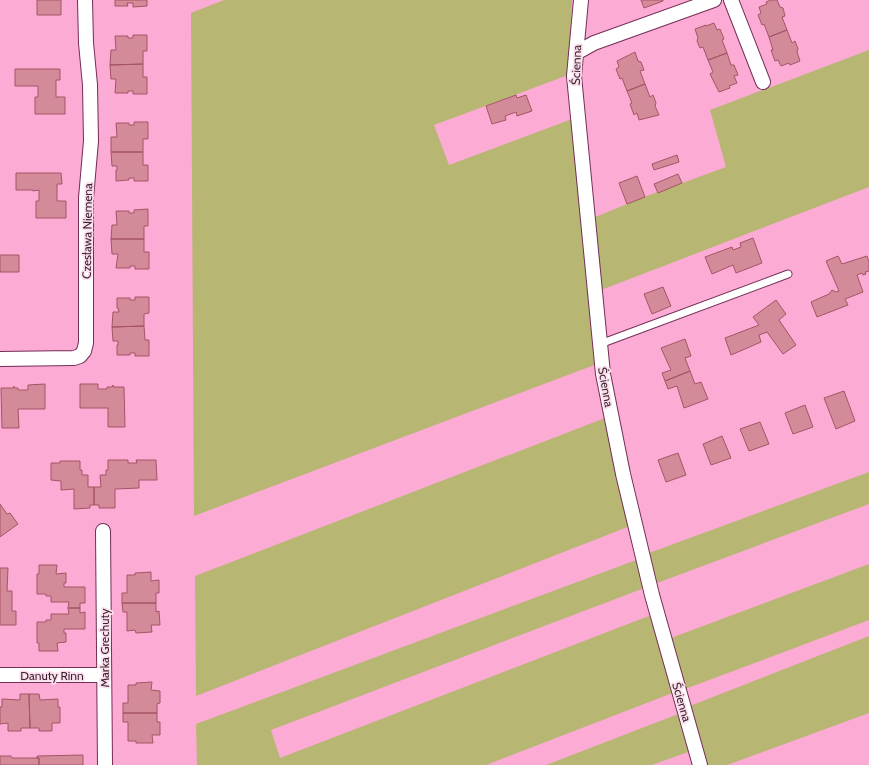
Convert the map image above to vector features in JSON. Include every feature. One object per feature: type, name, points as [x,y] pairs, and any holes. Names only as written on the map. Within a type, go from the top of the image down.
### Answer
[{"type":"street","name":"Czesława Niemena","points":[[0,359],[74,358],[80,356],[84,351],[86,326],[86,198],[91,141],[90,85],[84,0]]},
{"type":"street","name":"Ścienna","points":[[581,0],[574,76],[603,374],[623,474],[652,595],[700,765]]},
{"type":"street","points":[[576,53],[594,43],[714,0]]},
{"type":"street","points":[[731,0],[763,82]]},
{"type":"street","name":"Marka Grechuty","points":[[103,531],[105,765]]},
{"type":"street","name":"Danuty Rinn","points":[[0,675],[104,675]]},
{"type":"lane","points":[[600,344],[788,274]]},
{"type":"shaded area","points":[[224,0],[572,0],[568,75],[434,125],[449,165],[572,119],[597,364],[194,516],[191,13]]},
{"type":"shaded area","points":[[869,50],[869,187],[601,290],[593,218],[644,197],[726,167],[710,110]]},
{"type":"shaded area","points":[[605,418],[630,526],[196,696],[195,576]]},
{"type":"shaded area","points":[[869,472],[869,504],[657,583],[649,553]]},
{"type":"shaded area","points":[[639,559],[647,587],[271,730],[280,758],[654,614],[675,692],[486,765],[197,765],[196,724]]},
{"type":"shaded area","points":[[869,564],[869,620],[685,689],[671,638]]},
{"type":"shaded area","points":[[869,636],[869,713],[727,765],[707,765],[690,706]]},
{"type":"shaded area","points":[[681,713],[691,751],[652,765],[546,765]]},
{"type":"building","points":[[37,0],[61,0],[61,15],[37,15]]},
{"type":"building","points":[[115,0],[147,0],[147,6],[133,7],[133,3],[127,3],[128,6],[115,6]]},
{"type":"building","points":[[641,0],[663,0],[663,1],[644,8]]},
{"type":"building","points":[[777,0],[780,7],[783,8],[785,16],[782,17],[787,30],[769,37],[764,24],[762,25],[758,15],[761,13],[759,7],[767,4],[766,2]]},
{"type":"building","points":[[714,23],[717,30],[720,29],[727,53],[708,60],[703,47],[700,48],[697,41],[698,38],[695,29]]},
{"type":"building","points":[[787,30],[792,43],[795,41],[800,61],[790,65],[789,63],[781,66],[778,60],[775,61],[771,50],[773,50],[769,37]]},
{"type":"building","points":[[133,35],[147,35],[147,51],[143,51],[143,64],[110,65],[111,50],[116,50],[115,36],[128,36],[128,38],[133,38]]},
{"type":"building","points":[[635,52],[638,61],[641,62],[644,70],[640,71],[645,84],[627,91],[622,78],[620,79],[616,69],[619,67],[617,61]]},
{"type":"building","points":[[727,53],[731,65],[734,65],[738,75],[734,76],[737,83],[729,86],[730,88],[719,92],[710,74],[713,72],[708,60]]},
{"type":"building","points":[[143,64],[143,77],[147,77],[147,94],[133,94],[133,91],[128,91],[128,93],[115,93],[116,79],[111,79],[110,65]]},
{"type":"building","points":[[15,69],[60,69],[60,80],[56,80],[56,97],[65,97],[65,114],[35,114],[35,97],[38,97],[38,86],[15,86]]},
{"type":"building","points":[[645,84],[650,97],[653,95],[656,103],[655,106],[659,115],[639,120],[637,113],[634,115],[630,104],[632,103],[627,91]]},
{"type":"building","points":[[516,95],[517,98],[526,95],[532,111],[517,116],[516,112],[505,116],[506,120],[492,124],[486,106]]},
{"type":"building","points":[[134,122],[148,122],[148,139],[143,139],[143,152],[111,152],[111,137],[117,137],[116,123],[129,123],[129,125],[134,125]]},
{"type":"building","points":[[111,152],[143,152],[143,165],[148,165],[148,181],[134,181],[134,178],[129,178],[129,180],[116,181],[117,166],[112,166]]},
{"type":"building","points":[[677,155],[679,162],[654,170],[652,164]]},
{"type":"building","points":[[16,173],[61,173],[62,184],[57,184],[57,201],[66,201],[66,218],[36,218],[36,201],[39,201],[39,190],[16,190]]},
{"type":"building","points":[[678,174],[682,183],[658,193],[654,184]]},
{"type":"building","points":[[637,176],[645,197],[627,204],[619,183]]},
{"type":"building","points":[[148,209],[148,226],[144,226],[144,239],[111,239],[112,225],[117,225],[116,211],[129,211],[129,213],[134,213],[134,210]]},
{"type":"building","points":[[753,238],[762,263],[736,273],[733,265],[712,274],[705,257],[732,247],[733,250],[741,247],[740,243]]},
{"type":"building","points":[[111,239],[144,239],[144,252],[149,252],[149,269],[135,269],[135,266],[130,266],[130,268],[116,268],[118,254],[112,254]]},
{"type":"building","points":[[0,255],[19,255],[19,272],[0,272]]},
{"type":"building","points":[[838,256],[842,264],[867,256],[869,271],[865,272],[866,274],[863,275],[862,273],[857,275],[863,292],[845,299],[848,305],[817,317],[811,302],[829,294],[832,290],[836,292],[839,291],[826,261]]},
{"type":"building","points":[[663,287],[671,306],[652,314],[644,294]]},
{"type":"building","points":[[135,297],[149,297],[149,313],[144,314],[144,326],[112,327],[113,312],[119,312],[117,308],[117,298],[130,298],[130,300],[135,300]]},
{"type":"building","points":[[776,300],[786,314],[779,320],[796,345],[783,354],[767,332],[759,335],[761,342],[731,355],[725,338],[759,325],[753,317]]},
{"type":"building","points":[[144,326],[145,340],[149,340],[149,356],[135,356],[135,353],[130,353],[130,355],[117,355],[118,341],[113,341],[112,327]]},
{"type":"building","points":[[685,339],[691,356],[685,358],[690,371],[665,381],[662,373],[671,370],[661,348]]},
{"type":"building","points":[[690,371],[695,384],[701,382],[708,399],[684,408],[677,386],[668,389],[665,381]]},
{"type":"building","points":[[45,384],[45,409],[18,409],[19,428],[2,428],[1,388],[13,388],[14,386],[14,388],[18,388],[18,390],[28,390],[28,385]]},
{"type":"building","points":[[80,384],[98,384],[98,389],[107,389],[107,387],[112,387],[113,385],[113,387],[124,387],[125,427],[108,427],[108,408],[80,408]]},
{"type":"building","points":[[844,391],[855,421],[836,429],[824,398]]},
{"type":"building","points":[[805,405],[813,427],[793,434],[785,413]]},
{"type":"building","points":[[760,422],[769,444],[749,451],[740,429]]},
{"type":"building","points":[[722,436],[731,458],[711,465],[703,444]]},
{"type":"building","points":[[678,453],[686,475],[666,482],[658,460]]},
{"type":"building","points":[[108,460],[128,460],[128,463],[137,463],[136,460],[156,460],[157,480],[139,480],[139,488],[115,489],[115,508],[99,508],[99,505],[94,505],[94,487],[101,487],[100,475],[106,475],[106,470],[108,470]]},
{"type":"building","points":[[60,461],[80,461],[80,470],[82,470],[82,475],[88,475],[88,487],[94,487],[94,505],[90,505],[90,508],[74,509],[74,489],[61,490],[61,481],[51,480],[51,463],[60,463]]},
{"type":"building","points":[[0,504],[7,514],[10,513],[18,524],[0,537]]},
{"type":"building","points":[[39,565],[57,565],[56,574],[66,573],[66,583],[64,583],[64,587],[85,587],[85,603],[80,603],[80,608],[68,608],[69,602],[51,602],[51,596],[46,596],[46,594],[37,594],[37,574],[39,574]]},
{"type":"building","points":[[0,568],[8,568],[7,591],[12,591],[12,611],[16,611],[16,625],[0,625]]},
{"type":"building","points":[[151,572],[151,581],[159,580],[159,593],[156,593],[156,603],[122,603],[122,593],[127,593],[127,575]]},
{"type":"building","points":[[122,603],[156,603],[156,612],[159,611],[160,625],[151,625],[152,632],[136,633],[135,630],[127,631],[127,612],[123,612]]},
{"type":"building","points":[[68,608],[80,608],[80,613],[85,612],[85,629],[64,629],[64,633],[66,633],[66,642],[57,643],[58,651],[39,651],[39,643],[37,643],[37,622],[46,622],[46,620],[51,620],[51,614],[69,614]]},
{"type":"building","points":[[152,682],[151,690],[160,691],[160,703],[157,704],[157,713],[123,713],[123,703],[128,703],[128,685]]},
{"type":"building","points":[[20,694],[29,694],[30,728],[21,728],[21,731],[8,731],[8,723],[0,724],[0,707],[2,707],[2,699],[20,700]]},
{"type":"building","points":[[29,694],[39,694],[40,700],[58,699],[58,707],[60,707],[60,723],[52,723],[52,731],[39,731],[39,728],[30,728]]},
{"type":"building","points":[[123,713],[157,713],[157,722],[160,722],[160,735],[152,735],[153,743],[136,743],[136,741],[128,741],[128,722],[123,722]]},
{"type":"building","points":[[83,755],[83,765],[39,765],[39,758],[37,758],[37,756]]},
{"type":"building","points":[[0,756],[11,756],[12,758],[39,758],[39,765],[0,765]]}]
